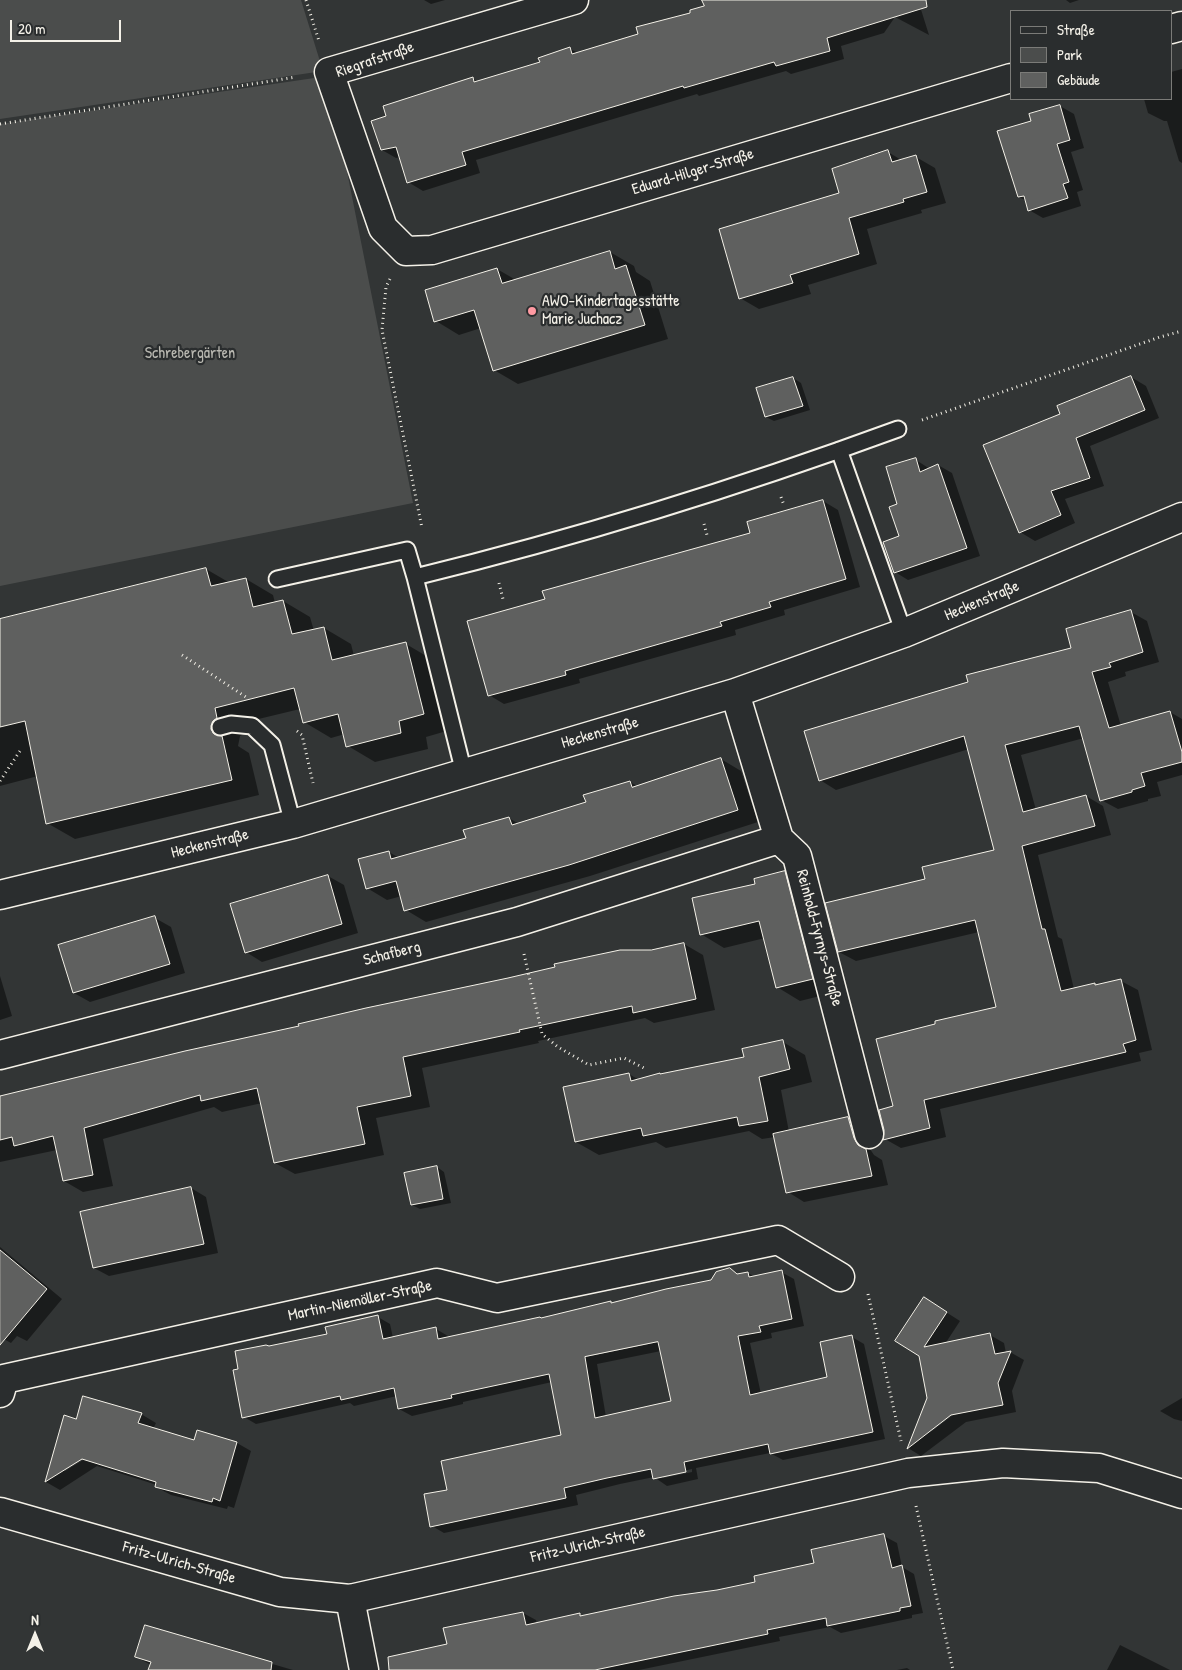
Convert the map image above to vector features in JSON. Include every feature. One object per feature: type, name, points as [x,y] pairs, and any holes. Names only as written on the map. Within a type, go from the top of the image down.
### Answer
[{"type":"street","name":"Riegrafstraße","points":[[406,251],[383,228],[329,72],[574,0]]},
{"type":"street","name":"Eduard-Hilger-Straße","points":[[406,251],[432,250],[1010,78]]},
{"type":"street","name":"Heckenstraße","points":[[0,895],[292,824],[735,693],[904,633],[1182,517]]},
{"type":"street","name":"Reinhold-Fyrnys-Straße","points":[[735,693],[779,839],[797,856],[869,1134]]},
{"type":"street","name":"Schafberg","points":[[0,1054],[517,922],[779,839]]},
{"type":"street","name":"Martin-Niemöller-Straße","points":[[0,1393],[4,1378],[437,1283],[497,1298],[778,1240],[840,1276]]},
{"type":"street","name":"Fritz-Ulrich-Straße","points":[[0,1512],[280,1592],[350,1599],[908,1473],[1003,1463],[1099,1468],[1182,1494]]},
{"type":"street","points":[[350,1599],[364,1670]]},
{"type":"lane","points":[[415,577],[492,558],[696,499],[898,429]]},
{"type":"lane","points":[[839,450],[904,633]]},
{"type":"lane","points":[[277,579],[407,550],[464,774]]},
{"type":"lane","points":[[220,727],[231,724],[252,726],[272,745],[292,824]]},
{"type":"path","points":[[0,124],[329,72],[306,0]]},
{"type":"path","points":[[406,251],[386,287],[382,330],[422,526],[421,542],[407,550]]},
{"type":"path","points":[[898,429],[1160,337],[1182,331]]},
{"type":"path","points":[[0,781],[20,751]]},
{"type":"path","points":[[517,922],[542,1034],[558,1047],[589,1065],[624,1058],[646,1069]]},
{"type":"path","points":[[840,1276],[869,1295],[953,1670]]},
{"type":"green space","points":[[0,0],[301,0],[323,71],[0,119]]},
{"type":"green space","name":"Schrebergärten","points":[[328,76],[413,503],[0,586],[0,124]]},
{"type":"building","points":[[702,0],[926,0],[927,7],[827,38],[830,51],[776,66],[774,62],[684,88],[683,86],[462,152],[466,165],[407,183],[396,147],[381,150],[371,121],[386,116],[383,106],[473,77],[474,82],[540,62],[538,58],[570,47],[572,54],[638,34],[636,27],[690,13],[690,10],[704,6]]},
{"type":"building","points":[[1060,105],[1070,140],[1057,144],[1069,182],[1063,184],[1068,198],[1028,211],[1024,196],[1018,197],[997,131],[1031,121],[1029,114]]},
{"type":"building","points":[[888,150],[892,162],[916,155],[927,192],[903,199],[904,202],[849,218],[859,254],[790,275],[793,283],[739,299],[719,229],[839,193],[832,169]]},
{"type":"building","name":"AWO-Kindertagesstätte Marie Juchacz","points":[[610,251],[615,269],[626,265],[645,325],[493,371],[474,310],[434,322],[425,290],[497,268],[502,283]]},
{"type":"building","points":[[1131,376],[1145,410],[1076,438],[1090,478],[1051,491],[1061,515],[1019,533],[983,445],[1060,414],[1057,406]]},
{"type":"building","points":[[793,377],[803,406],[765,417],[756,388]]},
{"type":"building","points":[[916,458],[920,472],[938,464],[967,548],[894,573],[883,542],[899,536],[889,507],[897,504],[886,467]]},
{"type":"building","points":[[823,500],[846,579],[769,602],[771,607],[720,622],[722,626],[565,671],[566,675],[488,696],[467,621],[545,599],[542,591],[750,533],[747,522]]},
{"type":"building","points":[[206,568],[211,586],[246,578],[253,607],[283,600],[292,634],[324,627],[332,660],[406,642],[424,714],[399,721],[401,733],[346,747],[338,714],[303,723],[294,688],[215,708],[217,718],[213,721],[211,729],[214,734],[222,736],[232,780],[46,824],[25,721],[0,727],[0,619]]},
{"type":"building","points":[[1131,610],[1143,652],[1109,663],[1111,667],[1092,672],[1109,728],[1170,711],[1182,752],[1182,762],[1141,773],[1145,786],[1132,790],[1132,792],[1100,801],[1079,726],[1005,745],[1023,812],[1086,795],[1095,826],[1022,846],[1042,929],[1045,929],[1061,991],[1121,979],[1136,1040],[1123,1044],[1126,1052],[924,1100],[930,1128],[883,1140],[884,1130],[879,1110],[893,1106],[876,1039],[935,1024],[935,1021],[996,1007],[975,920],[838,952],[825,903],[925,879],[922,867],[994,850],[964,736],[819,781],[804,731],[968,682],[966,675],[1071,648],[1066,629]]},
{"type":"building","points":[[721,758],[738,810],[569,865],[404,911],[396,881],[366,889],[358,859],[389,851],[391,859],[466,838],[463,830],[509,817],[512,825],[586,802],[583,795],[630,781],[632,787]]},
{"type":"building","points":[[785,871],[813,979],[776,988],[759,921],[700,935],[692,898],[755,884],[754,879]]},
{"type":"building","points":[[328,875],[342,924],[245,953],[230,904]]},
{"type":"building","points":[[155,916],[170,964],[73,993],[58,945]]},
{"type":"building","points":[[684,943],[696,999],[633,1013],[632,1006],[403,1057],[411,1096],[357,1107],[365,1144],[274,1163],[257,1088],[201,1101],[200,1095],[84,1128],[93,1175],[63,1181],[53,1136],[14,1146],[12,1137],[0,1140],[0,1096],[185,1051],[299,1026],[298,1024],[366,1008],[555,967],[554,964],[620,950],[651,950]]},
{"type":"building","points":[[783,1040],[790,1069],[759,1077],[768,1121],[739,1126],[737,1117],[643,1136],[641,1128],[575,1142],[563,1087],[629,1073],[631,1081],[660,1073],[744,1057],[742,1049]]},
{"type":"building","points":[[848,1117],[854,1138],[858,1145],[866,1149],[872,1176],[786,1193],[773,1134]]},
{"type":"building","points":[[437,1166],[443,1199],[411,1205],[404,1173]]},
{"type":"building","points":[[191,1187],[204,1244],[93,1268],[80,1212]]},
{"type":"building","points":[[0,1250],[47,1289],[0,1345]]},
{"type":"building","points":[[730,1268],[737,1274],[748,1272],[749,1277],[782,1270],[792,1319],[759,1326],[761,1332],[738,1336],[750,1395],[827,1377],[820,1342],[852,1335],[873,1432],[770,1454],[768,1444],[684,1462],[686,1472],[653,1479],[651,1469],[607,1478],[564,1488],[566,1498],[430,1527],[424,1494],[447,1490],[441,1461],[561,1435],[549,1374],[451,1395],[452,1398],[398,1409],[394,1388],[341,1400],[340,1396],[242,1418],[233,1370],[238,1369],[235,1351],[327,1334],[325,1327],[378,1315],[383,1339],[436,1327],[438,1339],[711,1280],[716,1272]],"holes":[[[658,1342],[671,1401],[595,1418],[585,1357]]]},
{"type":"building","points":[[924,1297],[947,1312],[924,1347],[990,1333],[995,1354],[1011,1351],[998,1383],[1003,1405],[951,1415],[907,1449],[927,1398],[919,1356],[895,1341]]},
{"type":"building","points":[[83,1396],[142,1413],[138,1423],[194,1440],[197,1430],[237,1442],[220,1501],[213,1498],[212,1502],[155,1487],[156,1482],[82,1459],[45,1482],[64,1415],[76,1419]]},
{"type":"building","points":[[884,1534],[892,1568],[902,1565],[911,1606],[900,1608],[900,1611],[827,1626],[826,1618],[767,1630],[768,1634],[595,1670],[389,1670],[388,1657],[447,1644],[443,1628],[523,1612],[526,1625],[580,1613],[580,1616],[674,1596],[755,1582],[754,1576],[814,1563],[811,1550]]},
{"type":"building","points":[[145,1625],[272,1662],[271,1670],[148,1670],[151,1662],[135,1657]]},
{"type":"place","name":"AWO-Kindertagesstätte Marie Juchacz","points":[[532,311]]}]
